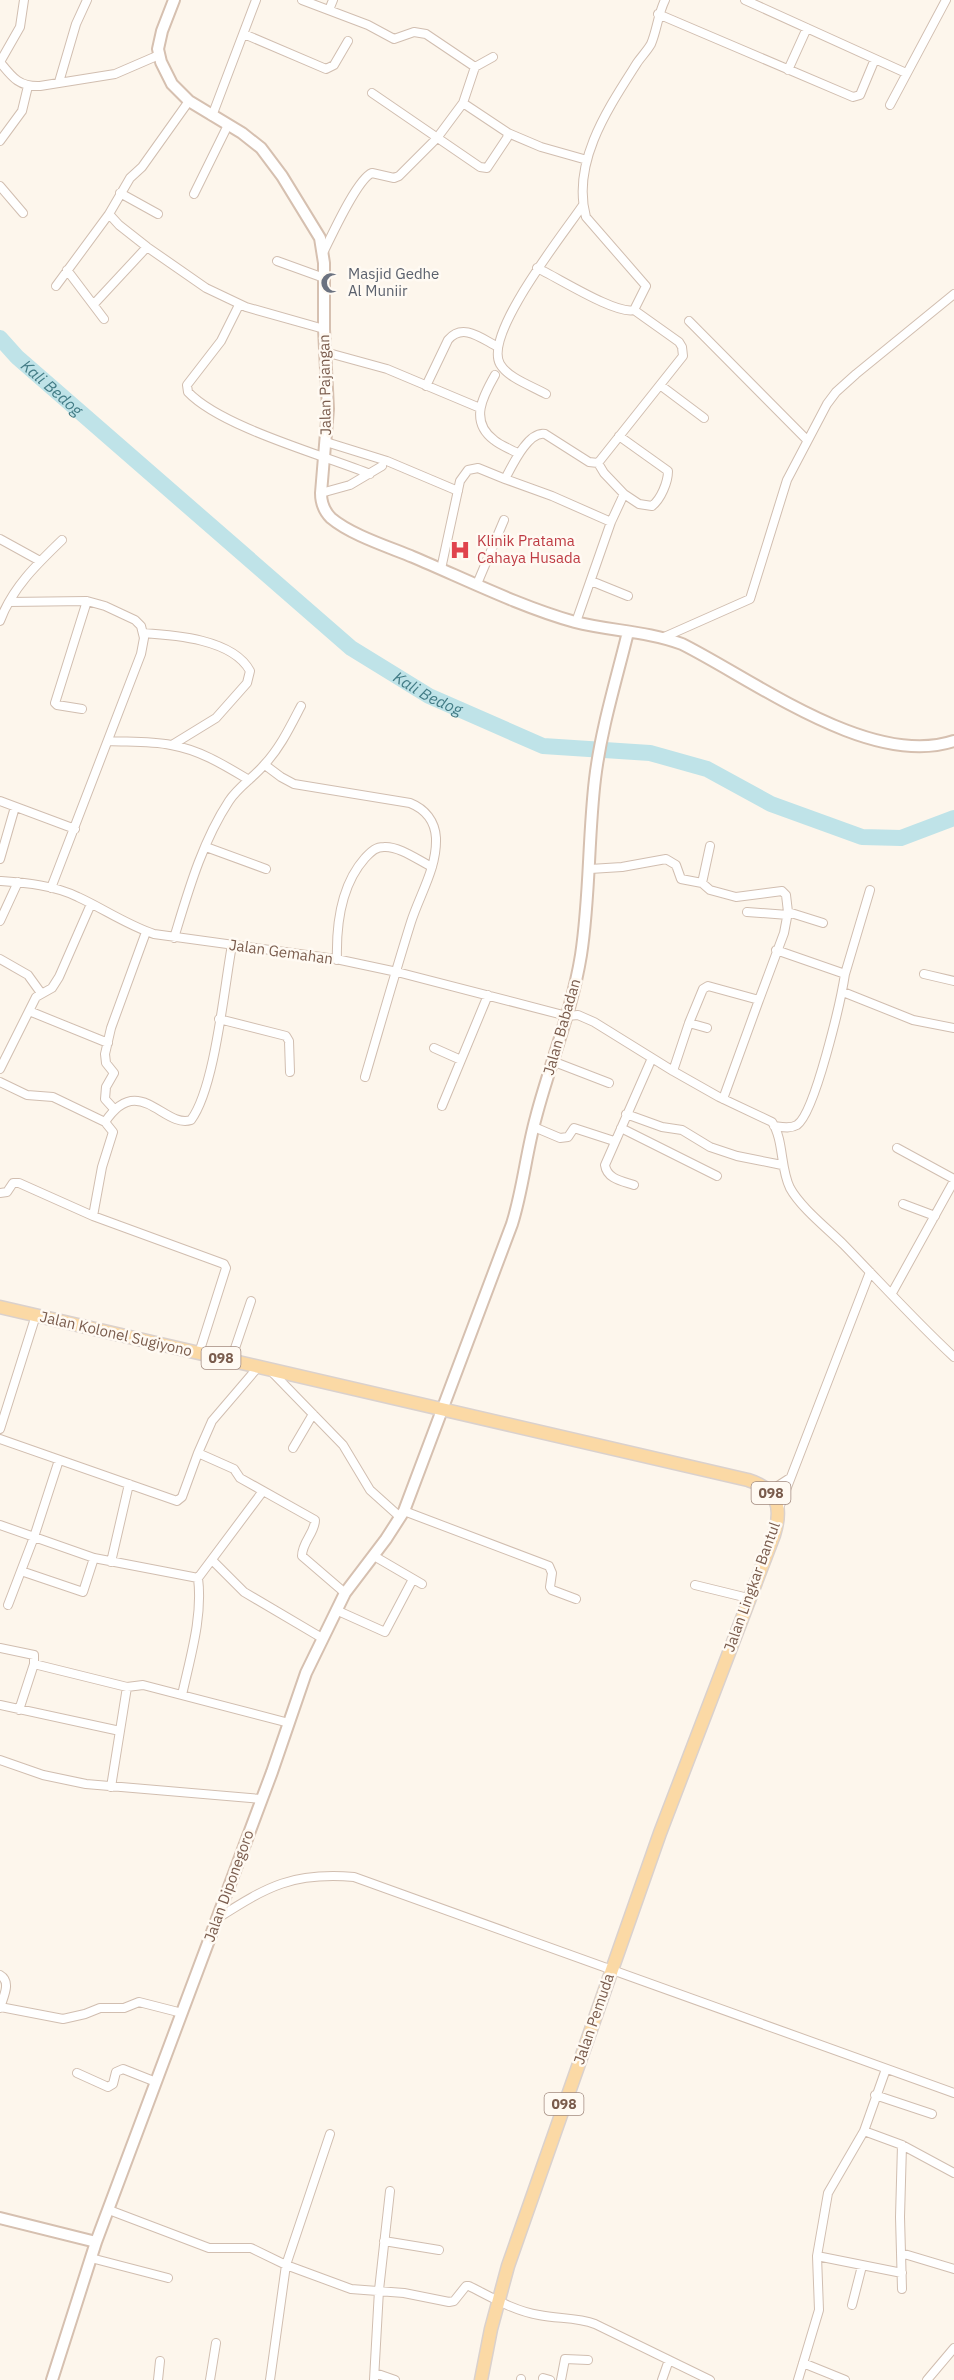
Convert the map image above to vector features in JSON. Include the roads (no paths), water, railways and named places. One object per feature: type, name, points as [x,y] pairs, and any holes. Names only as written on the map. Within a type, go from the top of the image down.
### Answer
[{"type":"main road","points":[[159,56],[162,31],[174,0]]},
{"type":"main road","name":"Jalan Pajangan","points":[[159,56],[172,84],[189,101],[252,140],[270,157],[320,238],[323,253],[328,409],[321,493]]},
{"type":"main road","points":[[321,493],[326,511],[338,523],[477,584],[576,622],[662,638],[704,655],[837,728],[910,745],[929,746],[954,741]]},
{"type":"main road","name":"Jalan Babadan","points":[[442,1409],[513,1224],[534,1127],[567,1016],[582,947],[596,776],[603,733],[628,632]]},
{"type":"main road","name":"Jalan Kolonel Sugiyono","points":[[0,1307],[442,1409]]},
{"type":"main road","name":"098","points":[[442,1409],[742,1478],[758,1483],[770,1491]]},
{"type":"main road","name":"Jalan Diponegoro","points":[[52,2380],[96,2242],[306,1673],[345,1593],[374,1556],[402,1514],[442,1409]]},
{"type":"main road","name":"Jalan Lingkar Bantul","points":[[660,1833],[774,1535],[778,1510],[770,1491]]},
{"type":"main road","name":"Jalan Pemuda","points":[[481,2380],[508,2266],[660,1833]]},
{"type":"main road","points":[[0,2218],[96,2242]]},
{"type":"street","points":[[24,0],[20,27],[0,62],[13,79],[28,86],[46,86],[115,74],[159,56]]},
{"type":"street","points":[[60,82],[76,24],[87,0]]},
{"type":"street","points":[[212,116],[256,0]]},
{"type":"street","points":[[302,0],[368,24],[394,39],[414,32],[426,34],[475,67]]},
{"type":"street","points":[[329,10],[333,0]]},
{"type":"street","points":[[537,268],[609,305],[628,312],[634,310],[646,286],[586,217],[583,205],[584,175],[587,160],[601,123],[651,44],[658,14],[665,0]]},
{"type":"street","points":[[745,0],[906,73]]},
{"type":"street","points":[[890,105],[946,0]]},
{"type":"street","points":[[658,14],[853,97],[860,95],[875,59]]},
{"type":"street","points":[[788,70],[807,28]]},
{"type":"street","points":[[244,34],[326,69],[334,65],[348,41]]},
{"type":"street","points":[[323,253],[342,213],[368,175],[372,173],[394,178],[399,176],[437,138],[463,103],[475,67],[493,57]]},
{"type":"street","points":[[0,141],[22,111],[28,86]]},
{"type":"street","points":[[372,93],[480,167],[487,168],[508,133]]},
{"type":"street","points":[[56,286],[109,214],[120,193],[189,101]]},
{"type":"street","points":[[463,103],[508,133],[541,147],[587,160]]},
{"type":"street","points":[[194,194],[228,125]]},
{"type":"street","points":[[0,186],[23,213]]},
{"type":"street","points":[[120,193],[158,214]]},
{"type":"street","points":[[546,394],[508,373],[501,366],[497,357],[498,347],[508,321],[537,268],[583,205]]},
{"type":"street","points":[[109,214],[119,225],[190,278],[240,305],[324,329]]},
{"type":"street","points":[[94,304],[147,247]]},
{"type":"street","points":[[277,261],[324,278]]},
{"type":"street","points":[[67,270],[104,319]]},
{"type":"street","points":[[662,638],[750,599],[787,480],[807,440],[836,392],[954,294]]},
{"type":"street","points":[[240,305],[221,341],[187,389],[193,396],[221,414],[305,450],[370,474]]},
{"type":"street","points":[[598,463],[683,356],[682,347],[678,342],[634,310]]},
{"type":"street","points":[[689,321],[807,440]]},
{"type":"street","points":[[426,386],[448,340],[454,333],[459,331],[471,333],[498,347]]},
{"type":"street","points":[[325,352],[387,369],[480,408]]},
{"type":"street","points":[[495,375],[481,400],[481,422],[491,438],[519,454]]},
{"type":"street","points":[[660,385],[704,418]]},
{"type":"street","points":[[504,479],[534,435],[543,433],[584,459],[594,464],[598,463]]},
{"type":"street","points":[[598,463],[604,473],[624,494],[639,504],[652,507],[658,499],[668,472],[619,436]]},
{"type":"street","points":[[326,442],[387,461],[458,491]]},
{"type":"street","points":[[321,493],[342,488],[382,466]]},
{"type":"street","points":[[441,568],[458,491],[463,475],[472,468],[480,469],[612,522]]},
{"type":"street","points":[[576,622],[624,494]]},
{"type":"street","points":[[477,584],[504,520]]},
{"type":"street","points":[[0,539],[40,561]]},
{"type":"street","points":[[0,621],[2,610],[16,589],[62,540]]},
{"type":"street","points":[[591,581],[628,596]]},
{"type":"street","points":[[9,602],[87,601],[105,606],[135,621],[141,626],[143,633],[141,654],[51,888]]},
{"type":"street","points":[[82,709],[56,705],[55,702],[87,601]]},
{"type":"street","points":[[143,633],[180,636],[209,642],[232,654],[250,671],[247,683],[216,718],[171,745]]},
{"type":"street","points":[[174,938],[189,890],[221,813],[236,792],[265,765],[281,743],[301,706]]},
{"type":"street","points":[[109,741],[171,745],[208,757],[249,780]]},
{"type":"street","points":[[265,765],[294,784],[410,803],[419,807],[431,820],[435,833],[432,867],[411,920],[365,1077]]},
{"type":"street","points":[[232,770],[236,792]]},
{"type":"street","points":[[0,801],[75,829]]},
{"type":"street","points":[[0,859],[3,835],[15,807]]},
{"type":"street","points":[[702,883],[710,846]]},
{"type":"street","points":[[206,847],[266,868]]},
{"type":"street","points":[[337,960],[337,929],[349,883],[353,874],[371,851],[381,847],[395,849],[432,867]]},
{"type":"street","points":[[590,869],[622,867],[666,859],[676,865],[681,879],[702,883],[710,890],[736,897],[782,891],[786,895],[788,914],[784,933],[723,1099]]},
{"type":"street","name":"Jalan Gemahan","points":[[0,881],[18,882],[68,892],[146,932],[174,938],[337,960],[397,972],[567,1016],[578,1014],[723,1099],[768,1119],[774,1126]]},
{"type":"street","points":[[0,921],[18,882]]},
{"type":"street","points":[[870,890],[845,974],[843,992],[815,1092],[800,1124],[792,1127],[774,1126],[782,1165],[790,1188],[797,1197],[892,1293],[928,1334],[954,1357]]},
{"type":"street","points":[[0,1069],[36,997],[50,990],[56,982],[91,904]]},
{"type":"street","points":[[747,912],[788,914],[823,923]]},
{"type":"street","points":[[114,1108],[105,1099],[106,1087],[114,1073],[106,1063],[105,1054],[146,932]]},
{"type":"street","points":[[105,1122],[114,1108],[141,1101],[178,1120],[191,1120],[206,1088],[232,945]]},
{"type":"street","points":[[776,950],[845,974]]},
{"type":"street","points":[[0,959],[28,975],[41,993]]},
{"type":"street","points":[[924,974],[954,981]]},
{"type":"street","points":[[673,1071],[703,989],[708,986],[759,1000]]},
{"type":"street","points":[[843,992],[913,1020],[954,1029]]},
{"type":"street","points":[[442,1106],[488,995]]},
{"type":"street","points":[[29,1011],[108,1043]]},
{"type":"street","points":[[219,1019],[286,1036],[289,1041],[290,1072]]},
{"type":"street","points":[[689,1023],[707,1028]]},
{"type":"street","points":[[434,1048],[461,1060]]},
{"type":"street","points":[[634,1185],[611,1177],[606,1172],[605,1163],[652,1058]]},
{"type":"street","points":[[552,1061],[609,1083]]},
{"type":"street","points":[[0,1082],[27,1095],[53,1097],[105,1122],[113,1132],[102,1167],[93,1216]]},
{"type":"street","points":[[626,1114],[662,1127],[682,1130],[710,1146],[737,1156],[782,1165]]},
{"type":"street","points":[[534,1127],[560,1138],[568,1137],[574,1128],[614,1141]]},
{"type":"street","points":[[621,1128],[717,1176]]},
{"type":"street","points":[[892,1293],[954,1180],[897,1148]]},
{"type":"street","points":[[0,1193],[6,1193],[12,1184],[17,1183],[93,1216],[225,1265],[199,1353]]},
{"type":"street","points":[[903,1204],[935,1216]]},
{"type":"street","points":[[778,1510],[870,1272]]},
{"type":"street","points":[[231,1360],[251,1301]]},
{"type":"street","points":[[0,1429],[36,1315]]},
{"type":"street","points":[[0,1439],[177,1501],[180,1500],[198,1453],[218,1412],[264,1367],[314,1413],[343,1445],[370,1490],[402,1514],[549,1566],[552,1573],[550,1587],[552,1590],[576,1599]]},
{"type":"street","points":[[293,1448],[314,1413]]},
{"type":"street","points":[[198,1453],[234,1469],[240,1478],[315,1520],[315,1525],[303,1547],[302,1556],[345,1593]]},
{"type":"street","points":[[8,1605],[34,1537],[59,1460]]},
{"type":"street","points":[[770,1491],[790,1478]]},
{"type":"street","points":[[111,1562],[129,1484]]},
{"type":"street","points":[[182,1695],[199,1611],[198,1578],[263,1491]]},
{"type":"street","points":[[0,1525],[94,1558],[198,1578]]},
{"type":"street","points":[[374,1556],[422,1584]]},
{"type":"street","points":[[21,1571],[83,1592],[94,1558]]},
{"type":"street","points":[[212,1560],[244,1592],[322,1638]]},
{"type":"street","points":[[336,1610],[385,1632],[412,1579]]},
{"type":"street","points":[[696,1585],[748,1598]]},
{"type":"street","points":[[0,1648],[32,1654],[33,1664],[19,1710]]},
{"type":"street","points":[[33,1664],[127,1687],[139,1684],[289,1723]]},
{"type":"street","points":[[111,1787],[127,1687]]},
{"type":"street","points":[[0,1705],[120,1731]]},
{"type":"street","points":[[0,1760],[64,1781],[261,1799]]},
{"type":"street","points":[[216,1919],[249,1898],[282,1882],[325,1875],[354,1877],[954,2093]]},
{"type":"street","points":[[0,1975],[5,1977],[7,1982],[0,2007],[63,2019],[100,2008],[124,2008],[139,2002],[182,2013]]},
{"type":"street","points":[[798,2380],[819,2310],[817,2256],[828,2193],[864,2131],[886,2069]]},
{"type":"street","points":[[77,2073],[108,2087],[113,2084],[118,2070],[156,2082]]},
{"type":"street","points":[[875,2095],[932,2114]]},
{"type":"street","points":[[864,2131],[902,2145],[954,2173]]},
{"type":"street","points":[[270,2380],[286,2265],[330,2134]]},
{"type":"street","points":[[902,2145],[902,2289]]},
{"type":"street","points":[[390,2191],[379,2290],[374,2377],[395,2380]]},
{"type":"street","points":[[109,2210],[204,2246],[251,2248],[286,2265],[351,2289],[379,2290],[450,2302],[454,2301],[466,2286],[469,2286],[498,2301],[539,2315],[576,2319],[596,2324],[710,2380]]},
{"type":"street","points":[[384,2241],[439,2250]]},
{"type":"street","points":[[901,2253],[954,2269]]},
{"type":"street","points":[[817,2256],[902,2273]]},
{"type":"street","points":[[91,2258],[168,2278]]},
{"type":"street","points":[[852,2305],[862,2266]]},
{"type":"street","points":[[210,2380],[216,2343]]},
{"type":"street","points":[[927,2380],[954,2348]]},
{"type":"street","points":[[561,2380],[565,2359],[588,2360]]},
{"type":"street","points":[[662,2380],[669,2360]]},
{"type":"street","points":[[158,2380],[160,2361]]},
{"type":"street","points":[[803,2363],[845,2380]]},
{"type":"waterway","name":"Kali Bedog","points":[[0,338],[17,357],[351,648],[429,696],[543,746],[650,753],[707,769],[771,804],[862,837],[901,838],[954,818]]},
{"type":"place","name":"Masjid Gedhe Al Muniir","points":[[331,283]]},
{"type":"place","name":"Klinik Pratama Cahaya Husada","points":[[460,550]]}]
